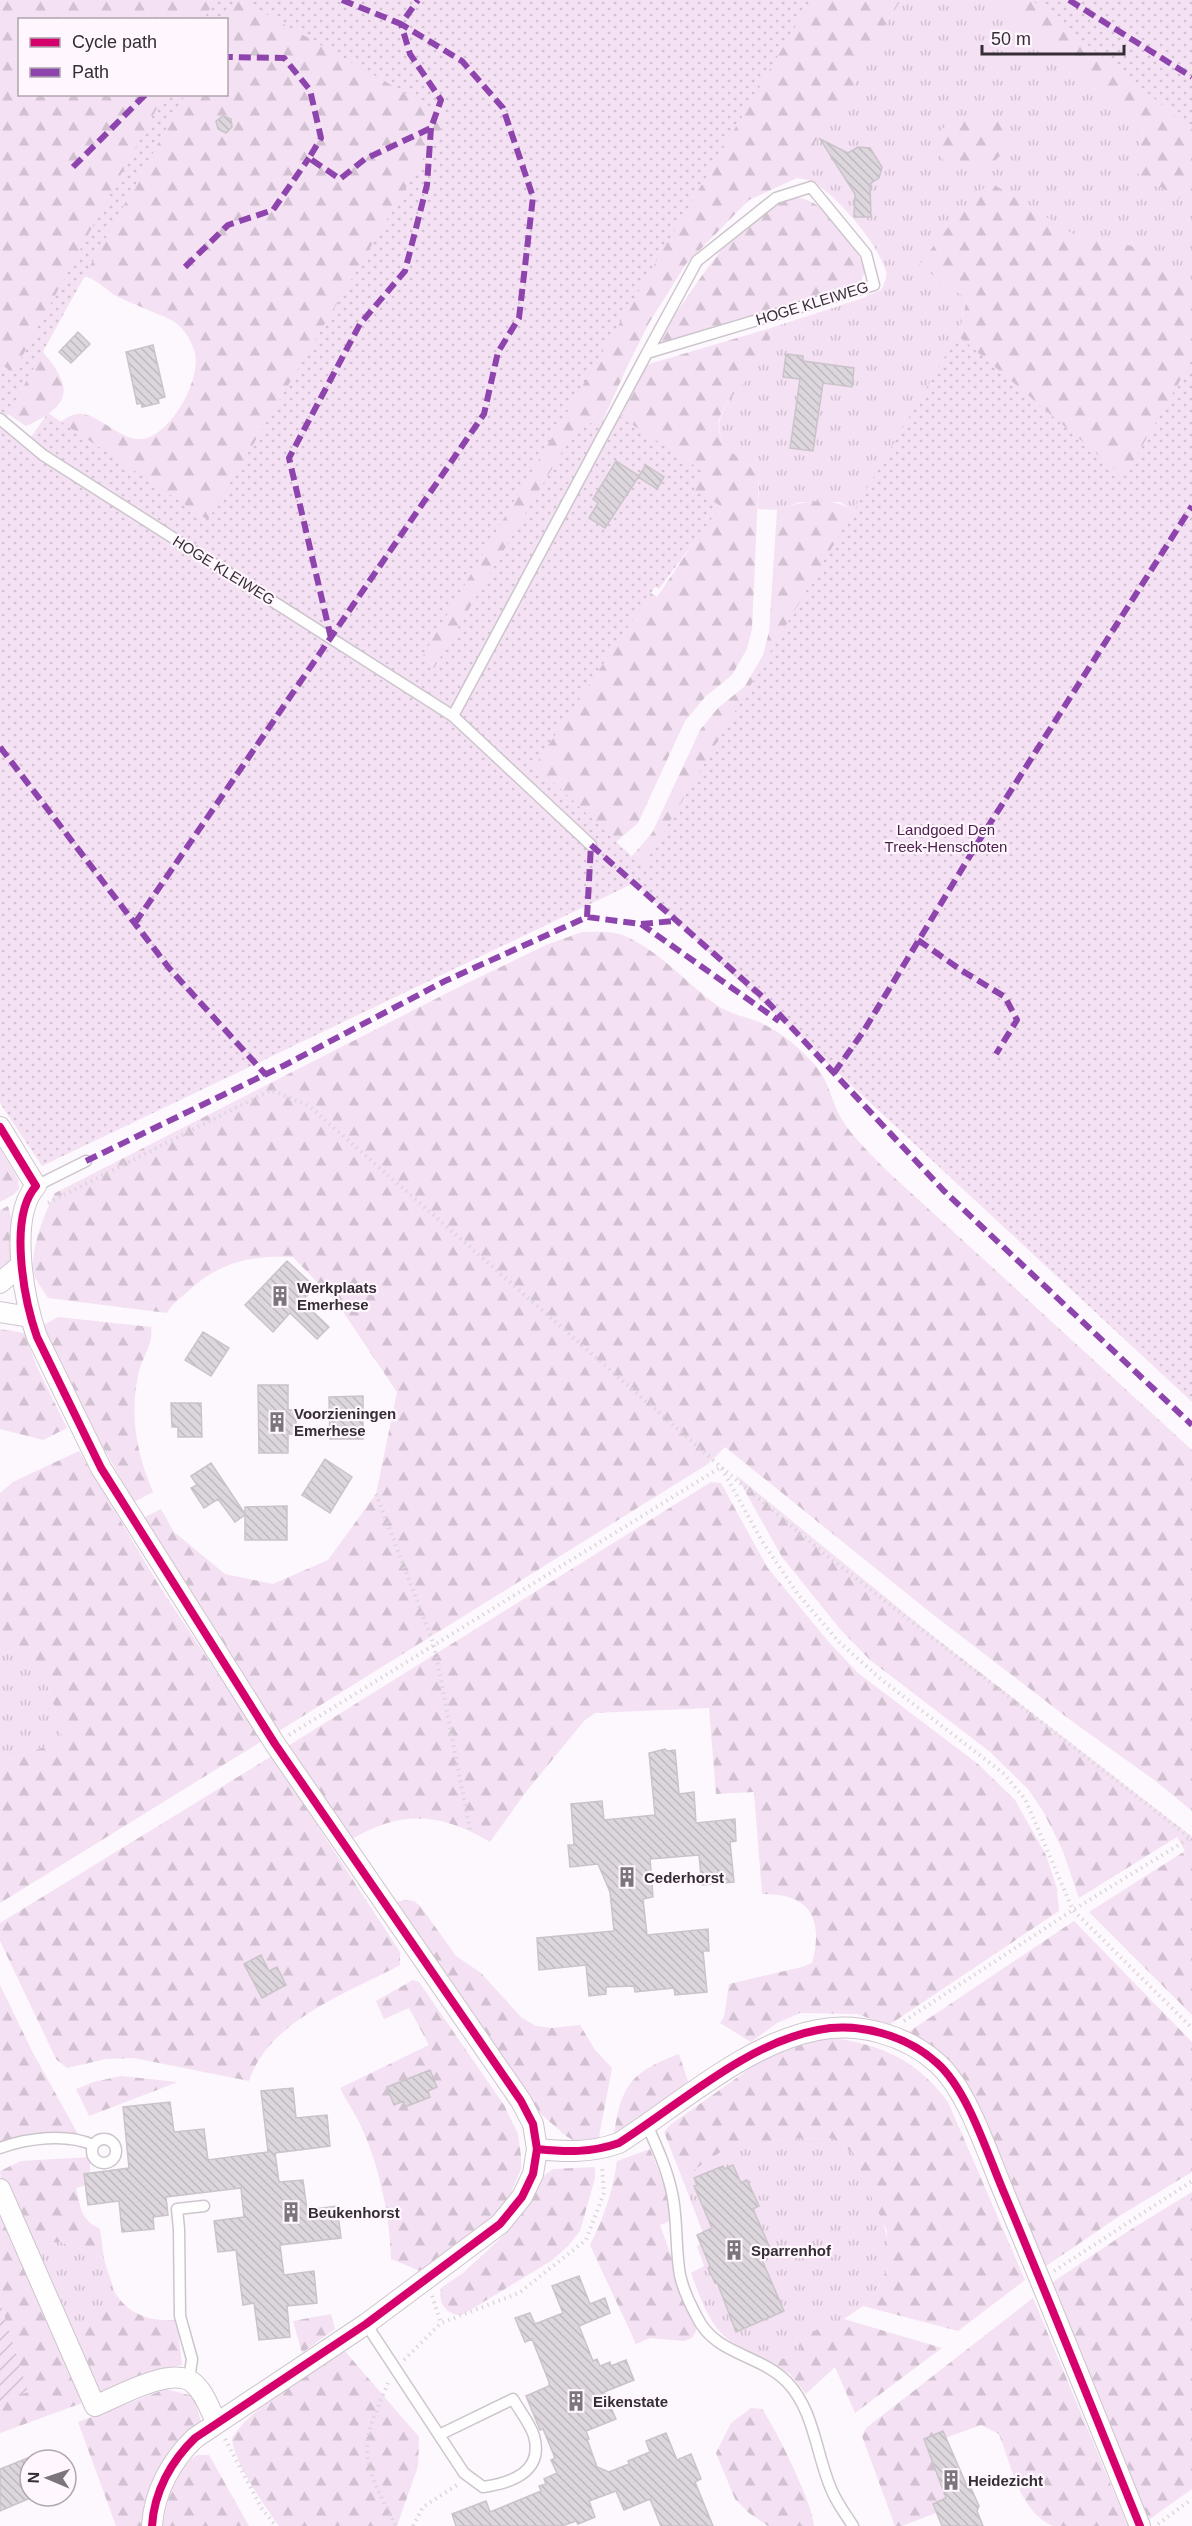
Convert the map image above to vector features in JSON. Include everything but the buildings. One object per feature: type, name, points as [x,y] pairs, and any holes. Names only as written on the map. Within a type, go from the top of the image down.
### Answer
[{"type":"street","points":[[0,1127],[36,1186],[30,1193],[24,1216],[21,1265],[30,1317],[37,1337],[101,1468],[275,1744],[521,2101],[533,2124],[537,2149],[533,2174],[522,2197],[500,2224],[366,2324],[216,2421],[186,2446],[171,2468],[158,2498],[152,2526]]},
{"type":"street","points":[[0,1283],[21,1265]]},
{"type":"street","points":[[0,1312],[30,1317]]},
{"type":"street","points":[[537,2149],[575,2153],[601,2149],[619,2143],[747,2056],[787,2038],[820,2029],[853,2029],[885,2033],[936,2063],[955,2084],[975,2124],[1041,2280],[1140,2526]]},
{"type":"street","points":[[0,2189],[95,2406],[172,2376],[189,2380],[202,2394],[216,2421]]},
{"type":"lane","name":"HOGE KLEIWEG","points":[[453,716],[646,353],[697,261],[776,198],[811,187],[866,254],[874,285],[646,353]]},
{"type":"lane","name":"HOGE KLEIWEG","points":[[0,419],[43,455],[453,716],[591,845]]},
{"type":"lane","points":[[36,1186],[86,1161]]},
{"type":"lane","points":[[647,2125],[663,2159],[673,2194],[681,2277],[698,2320],[708,2336],[718,2344],[774,2371],[788,2382],[798,2396],[811,2425],[832,2492],[853,2526]]},
{"type":"lane","points":[[0,2148],[30,2140],[52,2139],[81,2140],[93,2145]]},
{"type":"lane","points":[[189,2380],[192,2359],[180,2316],[180,2251],[177,2209],[204,2206]]},
{"type":"lane","points":[[366,2324],[394,2370],[464,2474],[483,2487],[509,2483],[529,2469],[536,2451],[533,2434],[513,2399],[439,2436]]},
{"type":"path","points":[[24,1216],[271,1090],[309,1106],[721,1467],[826,1555],[1191,1839],[1073,1910],[885,2033]]},
{"type":"path","points":[[275,1744],[721,1467]]},
{"type":"path","points":[[721,1467],[762,1541],[797,1593],[839,1642],[882,1680],[1003,1773],[1025,1799],[1073,1910],[1192,2028]]},
{"type":"path","points":[[376,1494],[434,1645],[470,1830]]},
{"type":"path","points":[[396,2526],[377,2484],[367,2450],[371,2427],[394,2370],[441,2324],[519,2293],[586,2240],[604,2193],[601,2149]]},
{"type":"path","points":[[1041,2280],[1192,2181]]},
{"type":"path","points":[[426,2279],[441,2324]]},
{"type":"path","points":[[216,2421],[262,2509],[276,2526]]},
{"type":"path","points":[[413,2526],[423,2507],[470,2478]]},
{"type":"path","points":[[1155,2526],[1192,2499]]},
{"type":"green space","points":[[0,0],[901,0],[866,56],[848,99],[823,126],[797,178],[749,200],[686,264],[649,323],[578,475],[435,682],[43,438],[63,420],[77,414],[92,417],[132,438],[140,439],[151,436],[162,429],[173,418],[189,390],[196,361],[194,350],[186,334],[171,320],[118,297],[97,282],[83,276],[42,351],[59,375],[63,385],[60,403],[52,411],[26,426],[0,409]]},
{"type":"green space","points":[[215,0],[236,0],[227,18],[205,18]]},
{"type":"green space","name":"Landgoed Den Treek-Henschoten","points":[[241,0],[811,0],[422,657],[434,668],[576,428],[618,415],[704,472],[694,490],[721,506],[659,589],[655,587],[535,765],[643,867],[950,348],[961,338],[1124,477],[1192,360],[1192,1402],[634,883],[42,1166],[0,1103],[0,363],[13,373],[163,96],[184,96],[6,418],[31,437],[48,413],[208,520],[448,117]]},
{"type":"green space","points":[[901,0],[1001,0],[1070,67],[1144,129],[1132,170],[1192,206],[1192,292],[1188,292],[1135,247],[1111,240],[1076,236],[990,182],[920,265],[967,297],[957,345],[853,510],[840,502],[800,502],[777,510],[758,509],[759,472],[737,457],[726,446],[719,426],[721,416],[731,398],[762,358],[768,346],[771,328],[881,290],[886,272],[868,237],[828,193],[808,180],[797,178],[823,125],[848,99],[866,56]]},
{"type":"green space","points":[[1001,0],[1192,0],[1192,206],[1132,170],[1144,129],[1070,67]]},
{"type":"green space","points":[[1032,0],[1192,0],[1192,129]]},
{"type":"green space","points":[[968,117],[1001,121],[1007,125],[1003,151],[989,164],[968,167],[944,161],[937,146],[941,130],[951,122]]},
{"type":"green space","points":[[990,182],[1076,236],[1111,240],[1135,247],[1192,292],[1192,491],[837,1054],[633,869],[632,856],[652,833],[700,730],[718,708],[745,686],[763,655],[769,632],[777,510],[796,504],[825,501],[853,510],[957,345],[967,298],[919,265],[960,212]]},
{"type":"green space","points":[[792,197],[805,199],[816,205],[827,213],[845,234],[866,269],[860,282],[661,344],[659,337],[716,257],[732,239],[749,222],[769,208]]},
{"type":"green space","points":[[771,328],[767,350],[753,372],[728,401],[719,422],[720,434],[726,446],[737,457],[759,472],[752,629],[747,649],[732,675],[706,696],[685,721],[638,823],[616,842],[601,840],[459,706],[612,569],[657,597],[711,517],[608,445],[643,369],[649,364]]},
{"type":"green space","points":[[582,932],[616,933],[627,937],[652,951],[718,1006],[764,1024],[796,1046],[820,1071],[845,1125],[886,1170],[1192,1450],[1192,1811],[1157,1782],[1073,1722],[931,1613],[725,1447],[708,1464],[279,1731],[164,1555],[143,1518],[161,1509],[174,1532],[225,1574],[273,1584],[328,1560],[376,1494],[397,1392],[337,1303],[293,1257],[262,1257],[223,1267],[198,1282],[175,1302],[167,1313],[48,1298],[36,1280],[33,1268],[35,1246],[42,1222],[55,1193],[453,990],[546,945]]},
{"type":"green space","points":[[0,1148],[18,1179],[19,1189],[0,1202]]},
{"type":"green space","points":[[8,1206],[18,1245],[18,1254],[0,1269],[0,1210]]},
{"type":"green space","points":[[58,1317],[151,1327],[150,1344],[139,1371],[136,1387],[135,1418],[138,1447],[153,1492],[134,1502],[76,1399],[42,1326]]},
{"type":"green space","points":[[0,1329],[24,1333],[37,1367],[67,1428],[43,1440],[0,1429]]},
{"type":"green space","points":[[79,1451],[160,1587],[262,1741],[0,1903],[0,1763],[63,1740],[49,1689],[37,1666],[19,1649],[0,1653],[0,1493],[13,1482]]},
{"type":"green space","points":[[736,1475],[934,1637],[1192,1837],[1192,2015],[1089,1912],[1185,1851],[1177,1837],[1079,1898],[1062,1849],[1043,1811],[1028,1789],[989,1751],[870,1660],[840,1629],[782,1557]]},
{"type":"green space","points":[[711,1482],[721,1483],[767,1567],[827,1640],[858,1673],[978,1764],[1015,1800],[1046,1855],[1057,1888],[1059,1911],[889,2025],[857,2014],[800,2013],[777,2023],[751,2042],[720,2023],[724,2017],[729,1984],[812,1963],[816,1934],[810,1912],[802,1904],[792,1898],[762,1894],[754,1792],[716,1794],[709,1708],[595,1713],[584,1721],[525,1793],[490,1842],[454,1825],[437,1820],[420,1819],[385,1824],[349,1841],[288,1746]]},
{"type":"green space","points":[[19,1649],[29,1656],[44,1677],[63,1740],[0,1763],[0,1653]]},
{"type":"green space","points":[[272,1756],[400,1952],[400,1965],[335,1998],[292,2025],[274,2041],[259,2060],[249,2081],[134,2058],[106,2059],[67,2068],[56,2059],[0,1941],[0,1923]]},
{"type":"green space","points":[[405,1900],[414,1901],[421,1907],[456,1956],[481,1973],[522,2018],[536,2026],[552,2028],[580,2025],[595,2050],[612,2068],[597,2147],[583,2146],[566,2136],[534,2108],[392,1903]]},
{"type":"green space","points":[[1074,1921],[1192,2042],[1192,2172],[1121,2215],[1043,2268],[992,2146],[907,2033]]},
{"type":"green space","points":[[413,1980],[419,1982],[504,2105],[518,2134],[521,2156],[521,2169],[507,2202],[494,2217],[425,2273],[391,2259],[386,2208],[373,2156],[360,2124],[340,2088],[429,2045],[409,2008],[384,2019],[376,2001]]},
{"type":"green space","points":[[0,1985],[33,2053],[78,2134],[35,2137],[0,2146]]},
{"type":"green space","points":[[826,2037],[863,2044],[895,2056],[923,2074],[948,2102],[1025,2280],[958,2331],[863,2306],[876,2291],[888,2267],[887,2231],[851,2152],[832,2138],[784,2139],[751,2147],[741,2145],[725,2149],[682,2178],[664,2132],[670,2125],[769,2055],[803,2041]]},
{"type":"green space","points":[[679,2054],[689,2084],[614,2136],[620,2104],[631,2083],[650,2067]]},
{"type":"green space","points":[[121,2076],[178,2082],[89,2116],[76,2089]]},
{"type":"green space","points":[[832,2138],[851,2152],[882,2218],[888,2242],[888,2267],[876,2291],[863,2306],[844,2319],[800,2337],[801,2352],[771,2363],[727,2338],[718,2329],[704,2307],[691,2273],[704,2266],[697,2246],[706,2241],[682,2178],[725,2149],[741,2145],[751,2147],[784,2139]]},
{"type":"green space","points":[[650,2149],[677,2218],[660,2225],[695,2322],[696,2331],[692,2338],[684,2341],[650,2338],[636,2344],[590,2245],[607,2204],[617,2161]]},
{"type":"green space","points":[[90,2157],[90,2184],[76,2188],[85,2217],[100,2229],[104,2258],[61,2242],[31,2243],[1,2179],[0,2171],[21,2161]]},
{"type":"green space","points":[[595,2167],[595,2178],[580,2231],[568,2246],[551,2261],[462,2315],[452,2313],[444,2307],[440,2298],[441,2288],[463,2273],[503,2236],[543,2176],[553,2169]]},
{"type":"green space","points":[[1192,2192],[1192,2489],[1147,2521],[1050,2284],[1130,2230]]},
{"type":"green space","points":[[0,2214],[82,2403],[0,2433],[0,2402],[27,2392],[0,2302]]},
{"type":"green space","points":[[61,2242],[104,2258],[115,2298],[112,2306],[100,2318],[69,2333],[31,2243]]},
{"type":"green space","points":[[115,2292],[126,2306],[142,2315],[159,2320],[177,2320],[182,2365],[162,2369],[99,2397],[69,2333],[105,2313],[114,2300]]},
{"type":"green space","points":[[1033,2298],[1128,2526],[1053,2526],[1042,2519],[1032,2510],[1018,2486],[999,2434],[981,2425],[926,2445],[951,2504],[936,2510],[936,2513],[902,2526],[895,2526],[862,2436],[866,2428]]},
{"type":"green space","points":[[0,2302],[28,2392],[0,2402]]},
{"type":"green space","points":[[331,2314],[335,2329],[302,2353],[293,2321]]},
{"type":"green space","points":[[844,2319],[942,2348],[855,2413],[835,2367],[806,2394],[790,2374],[771,2363],[801,2352],[799,2337]]},
{"type":"green space","points":[[344,2350],[419,2437],[418,2466],[397,2526],[279,2526],[244,2472],[232,2439],[251,2416],[266,2403]]},
{"type":"green space","points":[[166,2389],[193,2396],[201,2421],[188,2436],[144,2526],[116,2526],[78,2422]]},
{"type":"green space","points":[[751,2408],[762,2409],[776,2432],[808,2502],[814,2526],[768,2526],[749,2513],[735,2499],[716,2453],[731,2423]]},
{"type":"green space","points":[[197,2455],[209,2455],[249,2526],[163,2526],[166,2507],[177,2477],[189,2461]]},
{"type":"marked path","points":[[342,0],[401,24],[418,0]]},
{"type":"marked path","points":[[1069,0],[1192,77]]},
{"type":"marked path","points":[[135,923],[484,414],[498,352],[519,318],[533,197],[503,108],[462,61],[401,24],[410,54],[441,100],[431,128],[365,159],[340,179],[309,158],[321,138],[310,90],[284,58],[228,57]]},
{"type":"marked path","points":[[73,167],[144,96]]},
{"type":"marked path","points":[[331,638],[289,458],[360,324],[405,271],[427,185],[431,128]]},
{"type":"marked path","points":[[185,267],[228,225],[273,210],[309,158]]},
{"type":"marked path","points":[[834,1073],[863,1032],[982,836],[1192,506]]},
{"type":"marked path","points":[[0,747],[169,968],[266,1075]]},
{"type":"marked path","points":[[591,845],[765,999],[944,1191],[1192,1425]]},
{"type":"marked path","points":[[587,917],[591,845]]},
{"type":"marked path","points":[[86,1161],[285,1065],[445,981],[587,917],[641,924],[779,1021]]},
{"type":"marked path","points":[[641,924],[674,921]]},
{"type":"marked path","points":[[918,940],[1005,997],[1017,1020],[996,1054]]},
{"type":"cycle path","points":[[0,1127],[36,1186],[27,1200],[21,1238],[21,1259],[32,1321],[37,1337],[101,1468],[275,1744],[521,2101],[533,2124],[537,2149],[533,2174],[522,2197],[500,2224],[366,2324],[195,2438],[178,2457],[165,2478],[156,2501],[152,2526]]},
{"type":"cycle path","points":[[537,2149],[578,2151],[598,2149],[619,2143],[740,2061],[792,2037],[818,2030],[850,2028],[881,2033],[897,2038],[925,2053],[948,2075],[968,2106],[1140,2526]]},
{"type":"place","name":"Werkplaats Emerhese","points":[[280,1296]]},
{"type":"place","name":"Voorzieningen Emerhese","points":[[277,1422]]},
{"type":"place","name":"Cederhorst","points":[[627,1877]]},
{"type":"place","name":"Beukenhorst","points":[[291,2212]]},
{"type":"place","name":"Sparrenhof","points":[[734,2250]]},
{"type":"place","name":"Eikenstate","points":[[576,2401]]},
{"type":"place","name":"Heidezicht","points":[[951,2480]]}]
